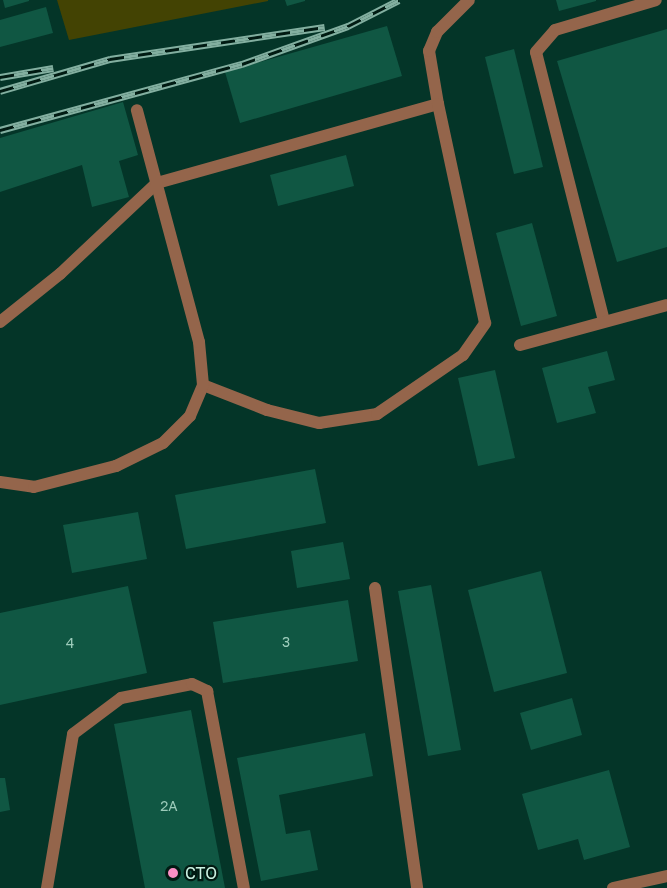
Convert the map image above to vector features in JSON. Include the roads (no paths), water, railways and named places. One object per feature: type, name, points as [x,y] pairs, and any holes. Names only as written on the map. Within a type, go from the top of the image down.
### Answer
[{"type":"lane","points":[[203,385],[267,411],[319,423],[377,414],[463,355],[485,323],[438,104],[429,51],[437,32],[469,0]]},
{"type":"lane","points":[[604,321],[536,52],[555,30],[656,0]]},
{"type":"lane","points":[[0,322],[157,183],[438,104]]},
{"type":"lane","points":[[0,482],[34,487],[116,466],[164,442],[189,416],[203,385],[199,342],[137,110]]},
{"type":"lane","points":[[520,345],[667,305]]},
{"type":"lane","points":[[375,588],[417,888]]},
{"type":"lane","points":[[47,888],[73,734],[122,698],[192,684],[207,691],[244,888]]},
{"type":"lane","points":[[613,888],[667,876]]},
{"type":"railway","points":[[0,130],[242,64],[348,26],[399,0]]},
{"type":"railway","points":[[0,91],[110,59],[325,27]]},
{"type":"railway","points":[[0,77],[53,68]]},
{"type":"place","name":"СТО","points":[[173,873]]}]
